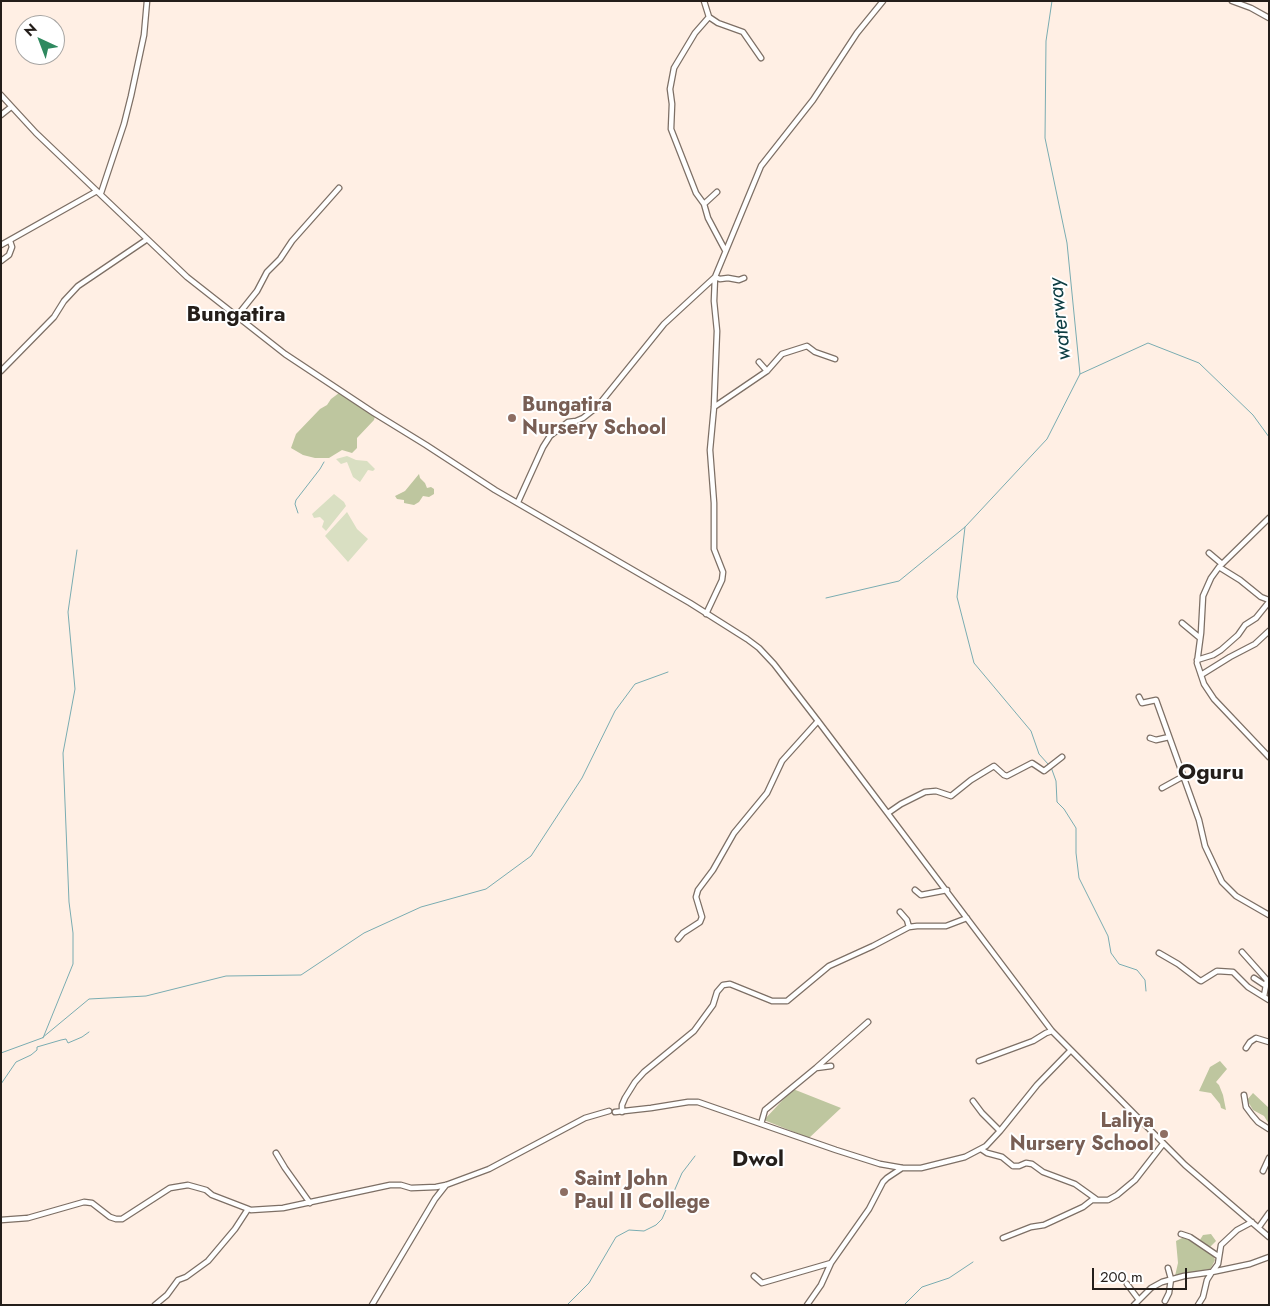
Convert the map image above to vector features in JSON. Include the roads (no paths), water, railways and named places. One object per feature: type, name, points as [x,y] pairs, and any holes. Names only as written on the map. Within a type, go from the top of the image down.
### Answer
[{"type":"street","points":[[1,245],[99,192],[121,133],[129,105],[144,35],[147,1]]},
{"type":"street","points":[[704,1],[709,17],[715,22],[743,32],[761,58]]},
{"type":"street","points":[[706,614],[722,580],[723,572],[714,549],[714,503],[710,450],[717,331],[714,301],[715,277],[761,166],[813,100],[857,33],[882,1]]},
{"type":"street","points":[[1232,1],[1251,8],[1269,18]]},
{"type":"street","points":[[709,17],[695,33],[674,68],[670,89],[672,104],[671,129],[696,193],[704,204],[708,218],[725,250]]},
{"type":"street","points":[[1,95],[36,133],[186,277],[285,354],[374,413],[518,502],[748,639],[759,648],[774,664],[818,721],[1052,1032],[1163,1144],[1212,1190],[1269,1236]]},
{"type":"street","points":[[1,115],[11,107]]},
{"type":"street","points":[[237,316],[257,291],[267,272],[339,188]]},
{"type":"street","points":[[704,204],[717,192]]},
{"type":"street","points":[[1,371],[54,318],[64,301],[78,286],[146,240]]},
{"type":"street","points":[[1,261],[9,256],[12,247],[10,241]]},
{"type":"street","points":[[715,277],[739,280],[744,278]]},
{"type":"street","points":[[518,502],[542,447],[550,436],[568,422],[576,421],[597,407],[664,324],[715,277]]},
{"type":"street","points":[[714,407],[767,371],[782,354],[807,346],[816,352],[835,359]]},
{"type":"street","points":[[759,362],[767,371]]},
{"type":"street","points":[[1269,518],[1220,565],[1210,578],[1203,596],[1197,660],[1206,689],[1269,757]]},
{"type":"street","points":[[1197,660],[1218,652],[1238,635],[1245,625],[1256,618],[1269,601],[1261,597],[1220,565],[1209,553]]},
{"type":"street","points":[[1182,623],[1200,638]]},
{"type":"street","points":[[1201,675],[1255,644],[1269,631]]},
{"type":"street","points":[[1138,697],[1142,703],[1156,700],[1199,820],[1205,846],[1222,882],[1236,896],[1269,915]]},
{"type":"street","points":[[678,939],[683,932],[700,922],[702,917],[696,897],[698,890],[713,870],[734,833],[767,793],[782,761],[818,721]]},
{"type":"street","points":[[1150,738],[1156,740],[1169,737]]},
{"type":"street","points":[[888,813],[925,792],[936,791],[951,796],[971,780],[994,766],[1004,776],[1007,776],[1032,762],[1044,771],[1062,757]]},
{"type":"street","points":[[1162,788],[1182,777]]},
{"type":"street","points":[[915,890],[921,895],[946,890]]},
{"type":"street","points":[[900,912],[907,920],[909,927]]},
{"type":"street","points":[[622,1112],[625,1098],[635,1082],[644,1072],[694,1031],[712,1005],[717,992],[724,985],[730,984],[772,1001],[787,1001],[829,966],[909,927],[946,926],[967,918]]},
{"type":"street","points":[[1242,952],[1267,980],[1264,996]]},
{"type":"street","points":[[1159,953],[1201,981],[1217,971],[1233,972],[1248,987],[1269,1000]]},
{"type":"street","points":[[1254,978],[1266,986]]},
{"type":"street","points":[[761,1124],[765,1110],[868,1022]]},
{"type":"street","points":[[979,1060],[1033,1041],[1046,1033],[1052,1032]]},
{"type":"street","points":[[1246,1048],[1252,1039],[1256,1038],[1269,1042]]},
{"type":"street","points":[[614,1112],[698,1102],[845,1153],[890,1166],[921,1168],[965,1157],[981,1149],[1000,1131],[1038,1085],[1070,1051]]},
{"type":"street","points":[[816,1068],[831,1066]]},
{"type":"street","points":[[1244,1095],[1246,1107],[1258,1122],[1269,1129]]},
{"type":"street","points":[[973,1101],[982,1114],[1000,1131]]},
{"type":"street","points":[[1,1220],[28,1218],[84,1202],[92,1204],[116,1220],[122,1220],[170,1188],[188,1185],[206,1190],[212,1195],[248,1209],[283,1208],[390,1185],[401,1185],[411,1188],[446,1185],[489,1169],[585,1118],[609,1111]]},
{"type":"street","points":[[981,1149],[1002,1157],[1013,1166],[1020,1166],[1026,1163],[1032,1164],[1043,1172],[1075,1184],[1096,1199],[1108,1200],[1135,1180],[1163,1144]]},
{"type":"street","points":[[276,1153],[310,1203]]},
{"type":"street","points":[[1263,1171],[1269,1158]]},
{"type":"street","points":[[807,1305],[821,1285],[830,1263],[869,1209],[883,1182],[903,1168]]},
{"type":"street","points":[[372,1305],[435,1199],[446,1185]]},
{"type":"street","points":[[1003,1238],[1044,1225],[1096,1199]]},
{"type":"street","points":[[155,1305],[167,1295],[178,1280],[186,1278],[208,1261],[235,1229],[248,1209]]},
{"type":"street","points":[[1259,1227],[1269,1213]]},
{"type":"street","points":[[1198,1305],[1204,1296],[1208,1280],[1218,1264],[1221,1245],[1237,1230],[1252,1222]]},
{"type":"street","points":[[1181,1234],[1190,1237],[1218,1256]]},
{"type":"street","points":[[1134,1305],[1153,1286],[1171,1279],[1250,1264],[1269,1257]]},
{"type":"street","points":[[754,1276],[762,1283],[830,1263]]},
{"type":"street","points":[[1165,1301],[1169,1293],[1171,1279],[1168,1268]]},
{"type":"street","points":[[1127,1284],[1139,1300]]},
{"type":"waterway","name":"waterway","points":[[826,598],[899,581],[965,527],[1047,439],[1080,374],[1067,243],[1045,138],[1046,41],[1052,1]]},
{"type":"waterway","points":[[1080,374],[1148,343],[1199,363],[1253,415],[1269,437]]},
{"type":"waterway","points":[[298,513],[295,504],[296,500],[324,462]]},
{"type":"waterway","points":[[965,527],[957,597],[974,663],[1031,731],[1039,754],[1048,764]]},
{"type":"waterway","points":[[43,1038],[73,964],[63,753],[75,689],[68,612],[77,550]]},
{"type":"waterway","points":[[1,1053],[42,1038],[89,999],[146,996],[226,976],[301,975],[364,933],[421,907],[486,889],[531,856],[582,778],[615,711],[635,684],[668,672]]},
{"type":"waterway","points":[[1051,767],[1056,781],[1057,802],[1064,809],[1076,828],[1079,878],[1108,936],[1111,953],[1119,964],[1137,970],[1145,980],[1146,991]]},
{"type":"waterway","points":[[1,1084],[16,1062],[31,1055],[37,1050],[37,1047],[66,1039],[68,1043],[89,1032]]},
{"type":"waterway","points":[[567,1305],[589,1283],[616,1237],[629,1230],[644,1231],[656,1225],[662,1219],[682,1173],[695,1156]]},
{"type":"waterway","points":[[904,1305],[922,1287],[949,1278],[973,1262]]},
{"type":"place","name":"Bungatira Nursery School","points":[[512,418]]},
{"type":"place","name":"Laliya Nursery School","points":[[1164,1134]]},
{"type":"place","name":"Saint John Paul II College","points":[[564,1192]]},
{"type":"district","name":"Bungatira","points":[[236,316]]},
{"type":"district","name":"Oguru","points":[[1211,774]]},
{"type":"district","name":"Dwol","points":[[758,1161]]}]
